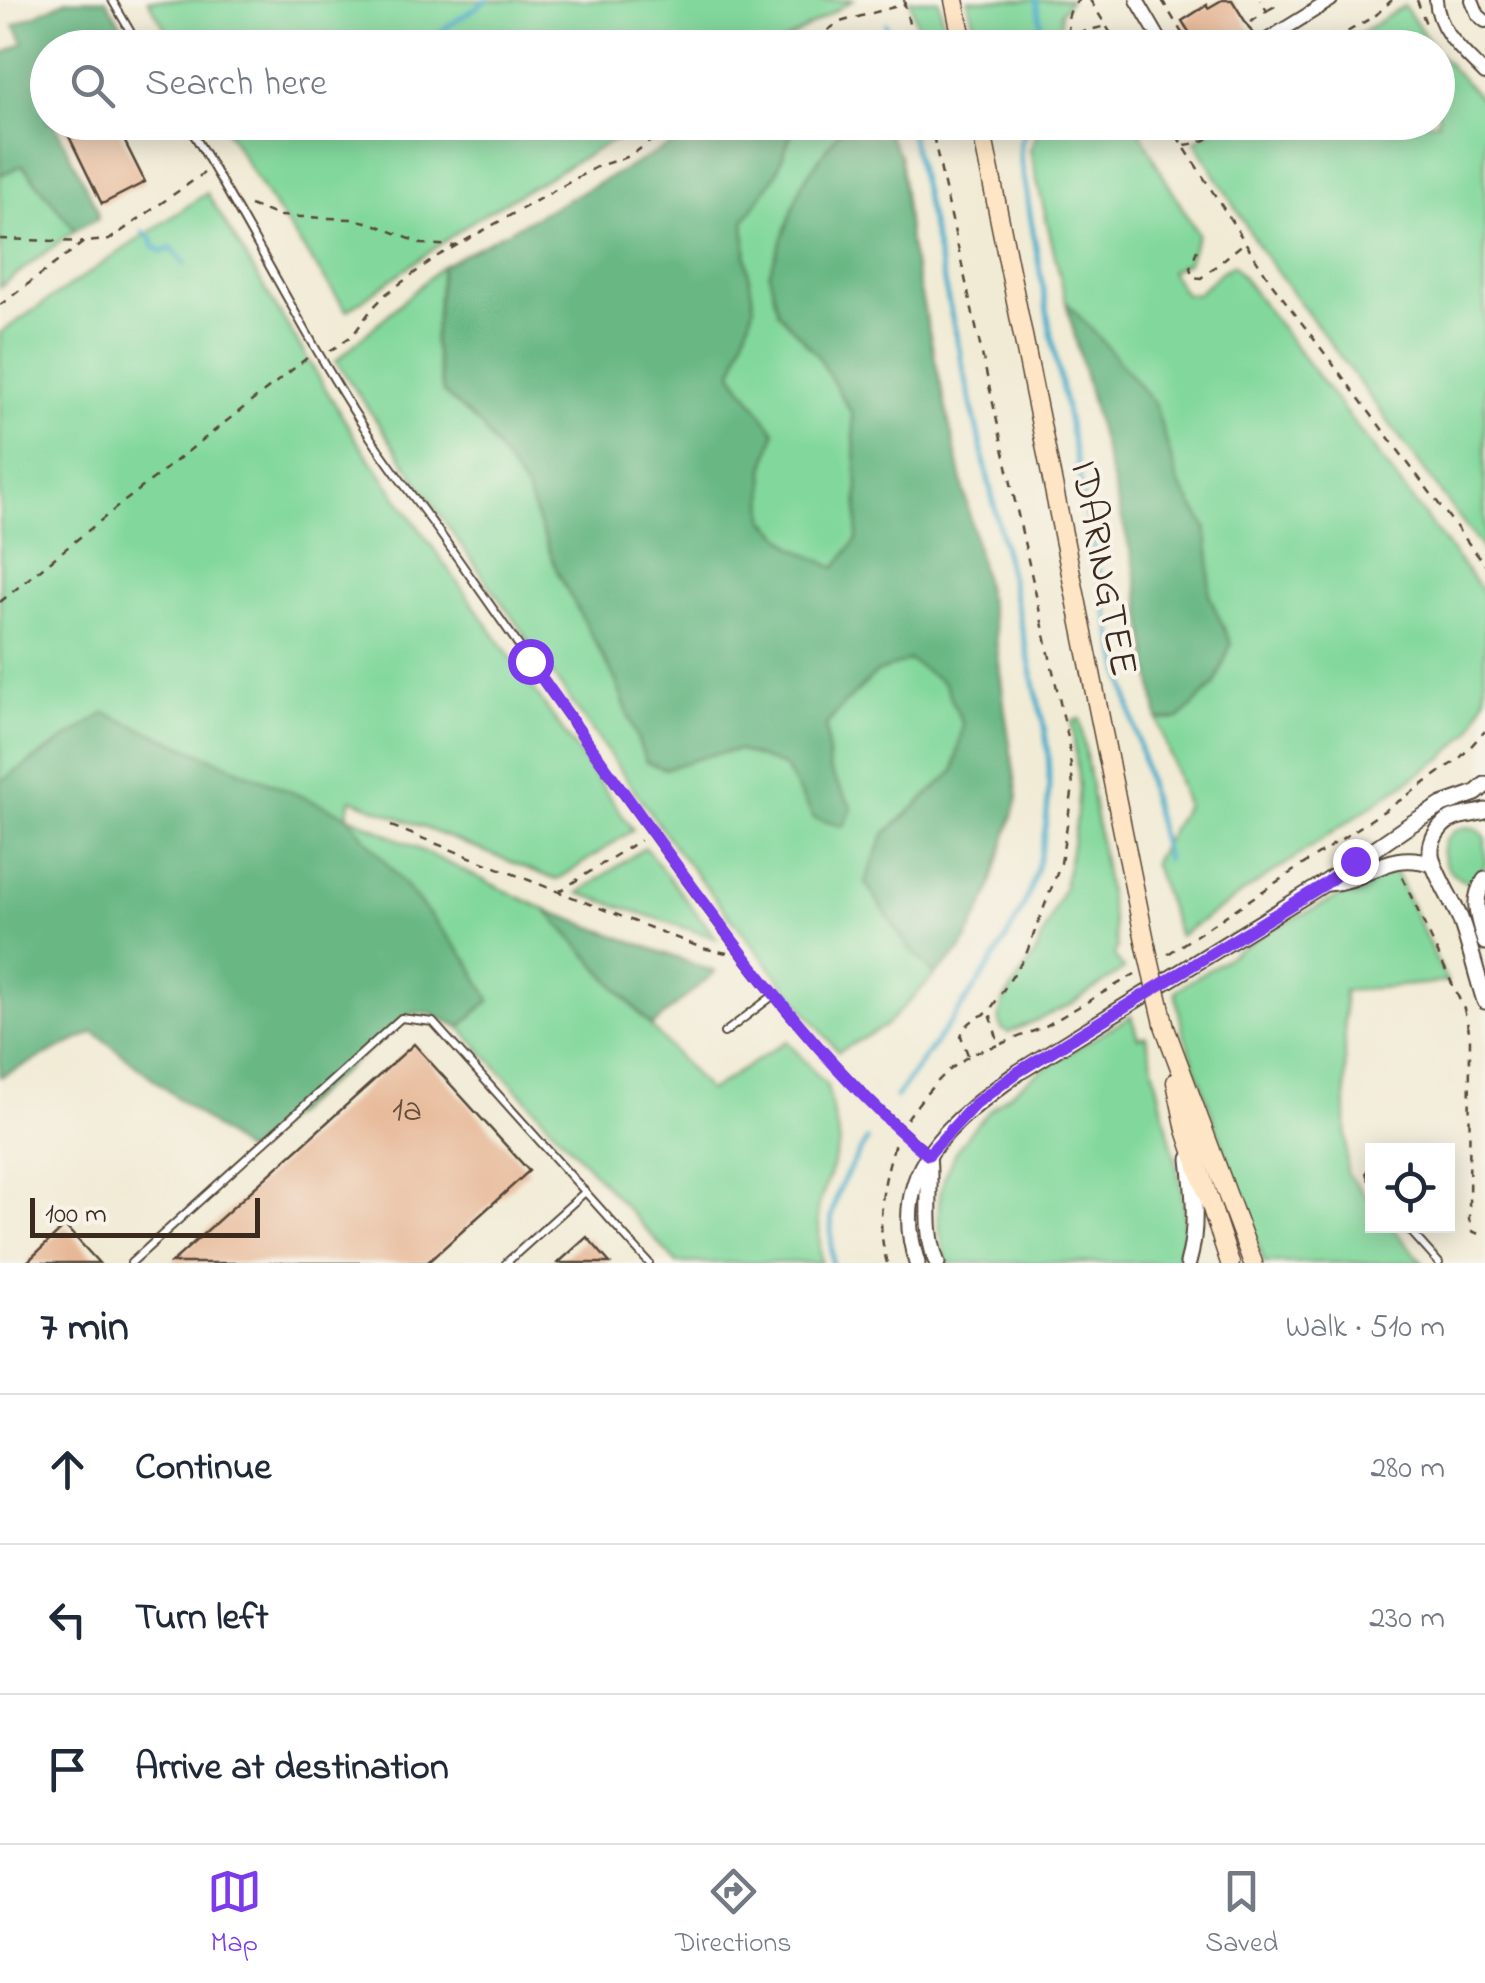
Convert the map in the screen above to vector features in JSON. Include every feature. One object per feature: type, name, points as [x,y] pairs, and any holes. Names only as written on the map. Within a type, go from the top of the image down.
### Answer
[{"type":"main road","points":[[954,0],[960,30]]},
{"type":"main road","name":"IDARINGTEE","points":[[984,140],[1186,1130],[1230,1263]]},
{"type":"main road","name":"IDARINGTEE","points":[[1166,1028],[1253,1263]]},
{"type":"street","points":[[1137,0],[1154,30]]},
{"type":"street","points":[[1283,30],[1331,0]]},
{"type":"street","points":[[1436,0],[1445,30]]},
{"type":"street","points":[[1472,0],[1478,16],[1485,21]]},
{"type":"street","points":[[1455,42],[1485,74]]},
{"type":"street","points":[[917,1263],[909,1238],[915,1178],[928,1155],[975,1104],[1018,1072],[1325,884],[1411,824],[1485,785]]},
{"type":"street","points":[[1456,802],[1485,811]]},
{"type":"street","points":[[1485,811],[1459,815],[1445,822],[1434,836],[1430,852],[1460,920],[1485,1000]]},
{"type":"street","points":[[1325,884],[1342,882],[1369,869],[1414,857],[1438,871],[1454,889],[1481,894]]},
{"type":"street","points":[[1485,880],[1476,909],[1485,942]]},
{"type":"street","points":[[1186,1130],[1194,1208],[1194,1242],[1188,1263]]},
{"type":"street","points":[[928,1155],[929,1236],[937,1263]]},
{"type":"lane","points":[[112,0],[130,30]]},
{"type":"lane","points":[[197,140],[318,354],[367,432],[652,832],[796,1022],[872,1105],[928,1155]]},
{"type":"lane","points":[[724,1033],[774,995]]},
{"type":"lane","points":[[131,1263],[402,1018],[433,1022],[649,1263]]},
{"type":"lane","points":[[506,1263],[585,1192]]},
{"type":"lane","points":[[1412,1233],[1439,1263]]},
{"type":"path","points":[[1068,30],[1067,18],[1079,0]]},
{"type":"path","points":[[1090,0],[1109,30]]},
{"type":"path","points":[[1162,0],[1180,30]]},
{"type":"path","points":[[1260,0],[1267,11]]},
{"type":"path","points":[[1351,30],[1392,0]]},
{"type":"path","points":[[828,30],[840,22],[905,2],[910,30]]},
{"type":"path","points":[[1251,22],[1282,2]]},
{"type":"path","points":[[1090,30],[1106,26]]},
{"type":"path","points":[[0,602],[120,504],[318,354],[353,334],[371,310],[402,281],[456,246],[598,166],[630,156],[652,140]]},
{"type":"path","points":[[934,140],[1068,738],[1073,788],[1061,863],[1025,957],[991,1012],[999,1045]]},
{"type":"path","points":[[1178,140],[1270,281],[1485,566]]},
{"type":"path","points":[[1182,146],[1209,140]]},
{"type":"path","points":[[0,239],[109,240],[214,166]]},
{"type":"path","points":[[232,197],[280,216],[352,219],[422,244],[456,246]]},
{"type":"path","points":[[0,305],[84,242]]},
{"type":"path","points":[[1196,250],[1190,268],[1193,277],[1201,278],[1244,243]]},
{"type":"path","points":[[1166,955],[1405,797],[1459,759],[1485,731]]},
{"type":"path","points":[[390,826],[702,948],[743,956]]},
{"type":"path","points":[[557,892],[652,832]]},
{"type":"path","points":[[1397,868],[1464,1008],[1470,1035],[1470,1219],[1472,1231],[1485,1237]]},
{"type":"path","points":[[887,1263],[881,1241],[884,1176],[899,1130],[932,1087],[968,1056],[1044,1027],[1136,974]]},
{"type":"path","points":[[968,1056],[960,1036],[963,1030],[971,1021],[991,1012]]},
{"type":"green space","points":[[67,0],[106,0],[124,30],[30,30],[30,140],[62,140],[97,209],[98,218],[75,230],[23,165],[0,175],[0,55],[24,42],[14,25]]},
{"type":"green space","points":[[148,0],[853,0],[803,30],[166,30]]},
{"type":"green space","points":[[910,0],[939,0],[945,30],[918,30]]},
{"type":"green space","points":[[968,0],[1070,0],[1061,12],[1060,28],[975,30]]},
{"type":"green space","points":[[1404,6],[1421,30],[1367,30]]},
{"type":"green space","points":[[1455,71],[1485,103],[1485,552],[1260,249],[1195,141],[1455,140]]},
{"type":"green space","points":[[232,140],[616,140],[474,220],[347,311]]},
{"type":"green space","points":[[680,140],[789,140],[776,174],[744,221],[754,307],[732,373],[775,432],[764,469],[765,520],[794,548],[835,568],[857,539],[858,486],[852,414],[818,356],[778,312],[769,274],[802,183],[833,140],[891,140],[900,155],[909,241],[995,631],[1018,798],[988,896],[962,949],[935,975],[908,947],[865,882],[884,835],[954,771],[963,724],[944,683],[909,660],[876,673],[826,725],[829,769],[852,808],[844,827],[814,818],[784,766],[738,750],[665,769],[646,762],[615,679],[558,573],[526,490],[481,426],[443,392],[434,342],[442,266]]},
{"type":"green space","points":[[789,140],[833,140],[802,183],[778,312],[818,356],[852,414],[858,486],[857,539],[835,568],[794,548],[765,520],[764,469],[775,432],[732,373],[754,307],[744,221],[776,174]]},
{"type":"green space","points":[[1034,140],[1144,140],[1198,234],[1188,262],[1170,271],[1185,294],[1197,294],[1233,265],[1485,595],[1485,697],[1471,731],[1444,757],[1179,936],[1153,862],[1186,805],[1158,720],[1179,719],[1215,684],[1231,644],[1209,595],[1206,527],[1179,484],[1155,405],[1066,302],[1030,150]]},
{"type":"green space","points":[[22,165],[75,230],[0,287],[0,175]]},
{"type":"green space","points":[[207,193],[356,439],[633,830],[557,880],[351,799],[347,815],[546,910],[709,1091],[787,1041],[827,1086],[840,1143],[818,1208],[821,1263],[677,1263],[460,1027],[490,1000],[469,962],[106,713],[0,782],[0,333]]},
{"type":"green space","points":[[442,266],[434,342],[443,392],[481,426],[526,490],[558,573],[615,679],[646,762],[738,750],[784,766],[814,818],[852,808],[829,769],[826,726],[876,673],[909,660],[944,683],[963,725],[954,771],[884,835],[908,947],[935,975],[885,1026],[838,1052],[676,849],[336,361]]},
{"type":"green space","points":[[1066,302],[1155,405],[1179,484],[1206,527],[1209,595],[1231,644],[1215,684],[1179,719],[1158,720],[1135,569]]},
{"type":"green space","points":[[105,713],[346,815],[469,962],[490,1000],[460,1027],[431,1014],[411,1013],[247,1153],[94,1032],[0,1077],[0,782]]},
{"type":"green space","points":[[1080,719],[1117,948],[1114,956],[1124,969],[1070,1005],[1008,1033],[1001,1028],[1003,1002],[1036,953],[1064,887],[1079,787],[1072,721]]},
{"type":"green space","points":[[1466,827],[1485,836],[1485,865],[1471,883],[1452,872],[1443,855],[1447,838]]},
{"type":"green space","points":[[645,847],[716,938],[579,893]]},
{"type":"green space","points":[[1394,870],[1447,982],[1344,991],[1347,1173],[1365,1195],[1365,1233],[1397,1233],[1423,1263],[1264,1263],[1183,1031],[1175,991],[1270,930]]},
{"type":"green space","points":[[546,910],[715,972],[652,1026]]},
{"type":"green space","points":[[1131,1016],[1138,1038],[1146,1036],[1179,1178],[1184,1229],[1176,1263],[948,1263],[939,1218],[944,1178],[962,1143],[989,1112],[1022,1084]]},
{"type":"building","points":[[1222,0],[1232,0],[1251,30],[1188,30],[1182,21],[1207,5],[1208,8]]},
{"type":"building","points":[[71,140],[124,140],[145,182],[102,204]]},
{"type":"building","points":[[414,1044],[529,1171],[427,1263],[171,1263]]},
{"type":"building","points":[[65,1226],[99,1263],[26,1263]]},
{"type":"building","points":[[587,1237],[610,1263],[558,1263]]},
{"type":"waterway","points":[[443,30],[487,0]]},
{"type":"waterway","points":[[1036,0],[1041,25]]},
{"type":"waterway","points":[[886,24],[887,30]]},
{"type":"waterway","points":[[896,1097],[976,987],[1018,917],[1041,849],[1049,774],[1044,727],[912,140]]},
{"type":"waterway","points":[[1022,140],[1020,156],[1051,334],[1102,589],[1166,859]]},
{"type":"waterway","points":[[143,232],[152,239],[153,246],[163,252],[171,248],[185,264]]},
{"type":"waterway","points":[[832,1263],[834,1204],[867,1140]]},
{"type":"route","points":[[530,661],[743,956],[796,1022],[884,1118],[928,1155],[975,1104],[1018,1072],[1325,884],[1355,861]]}]
